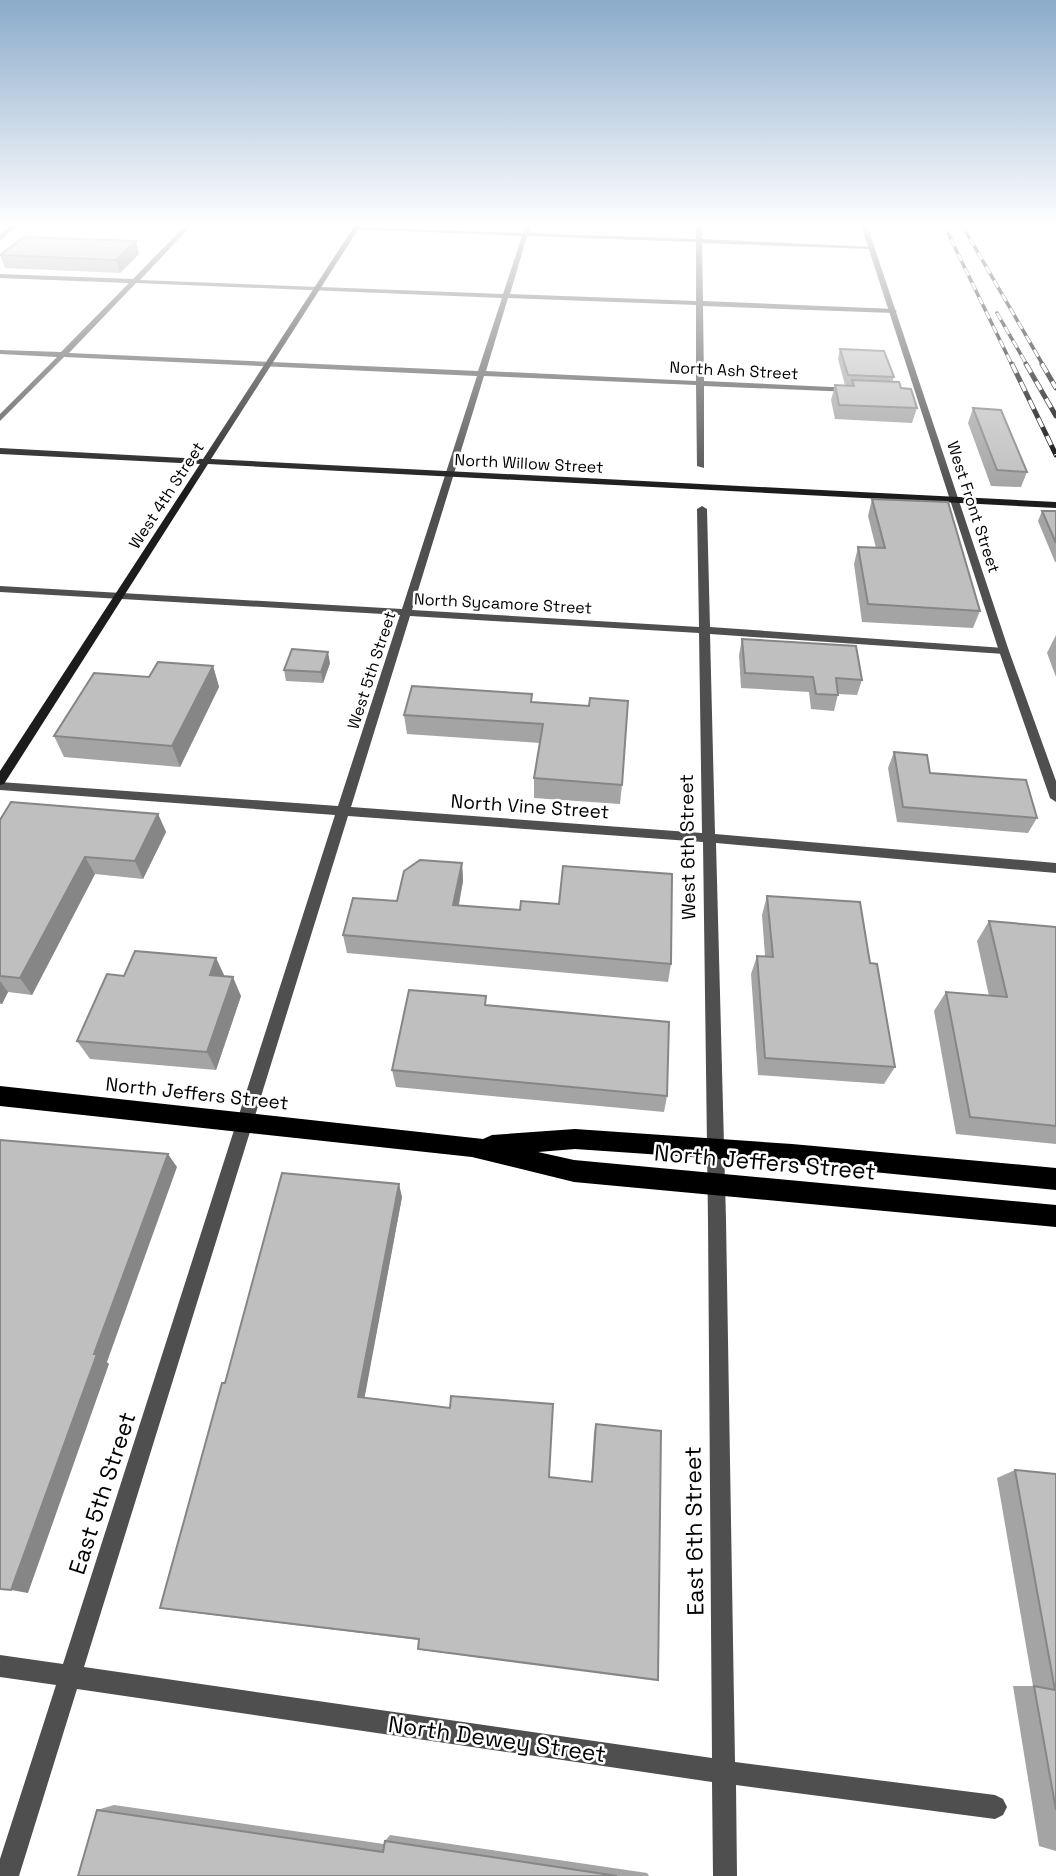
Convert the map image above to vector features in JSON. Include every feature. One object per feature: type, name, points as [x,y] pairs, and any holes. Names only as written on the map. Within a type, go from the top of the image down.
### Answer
[{"type":"highway","name":"North Jeffers Street","points":[[0,1096],[472,1147],[574,1171],[1056,1216]]},
{"type":"highway","name":"North Jeffers Street","points":[[472,1147],[575,1139],[792,1154],[1056,1179]]},
{"type":"main road","name":"West 4th Street","points":[[0,781],[301,313]]},
{"type":"main road","name":"North Willow Street","points":[[0,452],[1056,505]]},
{"type":"street","points":[[0,419],[104,313]]},
{"type":"street","name":"West 5th Street","points":[[245,1124],[500,313]]},
{"type":"street","points":[[700,313],[701,466]]},
{"type":"street","name":"West Front Street","points":[[895,313],[1004,651],[1056,798]]},
{"type":"street","name":"North Ash Street","points":[[0,352],[867,390]]},
{"type":"street","points":[[907,393],[921,393]]},
{"type":"street","points":[[850,493],[954,498]]},
{"type":"street","name":"West 6th Street","points":[[702,509],[716,1184]]},
{"type":"street","name":"North Sycamore Street","points":[[0,589],[1004,651]]},
{"type":"street","name":"North Vine Street","points":[[0,786],[708,838],[1056,868]]},
{"type":"street","name":"East 5th Street","points":[[7,1876],[245,1124]]},
{"type":"street","name":"East 6th Street","points":[[716,1184],[725,1876]]},
{"type":"street","name":"North Dewey Street","points":[[0,1666],[724,1772],[995,1807]]},
{"type":"building","points":[[840,349],[884,351],[894,377],[848,375]]},
{"type":"building","points":[[852,380],[899,382],[901,388],[911,389],[917,408],[839,405],[835,385],[854,386]]},
{"type":"building","points":[[973,408],[1001,410],[1027,472],[997,470]]},
{"type":"building","points":[[872,499],[948,502],[980,611],[868,604],[858,547],[885,548]]},
{"type":"building","points":[[1042,511],[1056,511],[1056,543]]},
{"type":"building","points":[[742,639],[856,646],[862,680],[836,678],[838,695],[816,694],[813,677],[745,673]]},
{"type":"building","points":[[292,649],[328,652],[321,672],[284,670]]},
{"type":"building","points":[[158,662],[213,666],[172,746],[54,736],[94,673],[149,677]]},
{"type":"building","points":[[412,686],[532,694],[531,702],[589,706],[590,698],[628,701],[622,785],[534,778],[543,724],[404,715]]},
{"type":"building","points":[[894,752],[927,755],[930,773],[1026,780],[1037,818],[903,807]]},
{"type":"building","points":[[11,802],[158,814],[135,861],[85,857],[20,978],[0,976],[0,820]]},
{"type":"building","points":[[420,860],[462,863],[453,905],[520,910],[521,901],[559,904],[563,866],[672,874],[671,964],[343,935],[353,898],[397,901],[404,871]]},
{"type":"building","points":[[767,896],[860,902],[870,963],[877,964],[895,1067],[765,1058],[757,956],[773,957]]},
{"type":"building","points":[[989,921],[1056,927],[1056,1126],[970,1117],[946,992],[1007,997]]},
{"type":"building","points":[[135,951],[216,958],[210,975],[233,977],[207,1052],[77,1041],[107,974],[124,976]]},
{"type":"building","points":[[409,990],[486,996],[485,1005],[669,1022],[667,1096],[392,1070]]},
{"type":"building","points":[[0,1140],[168,1154],[11,1590],[0,1589]]},
{"type":"building","points":[[282,1173],[399,1184],[358,1397],[450,1408],[451,1396],[553,1404],[549,1477],[592,1482],[596,1424],[661,1431],[658,1680],[418,1649],[419,1639],[160,1608]]},
{"type":"building","points":[[1015,1470],[1056,1474],[1056,1810],[1034,1686],[1055,1690]]},
{"type":"building","points":[[97,1810],[383,1852],[385,1841],[617,1876],[78,1876]]},
{"type":"railway","points":[[987,313],[1012,365]]},
{"type":"railway","points":[[997,313],[1027,365]]},
{"type":"railway","points":[[1013,313],[1043,365]]},
{"type":"railway","points":[[1012,364],[1056,455]]},
{"type":"railway","points":[[1026,364],[1056,416]]},
{"type":"railway","points":[[1042,364],[1056,388]]}]
